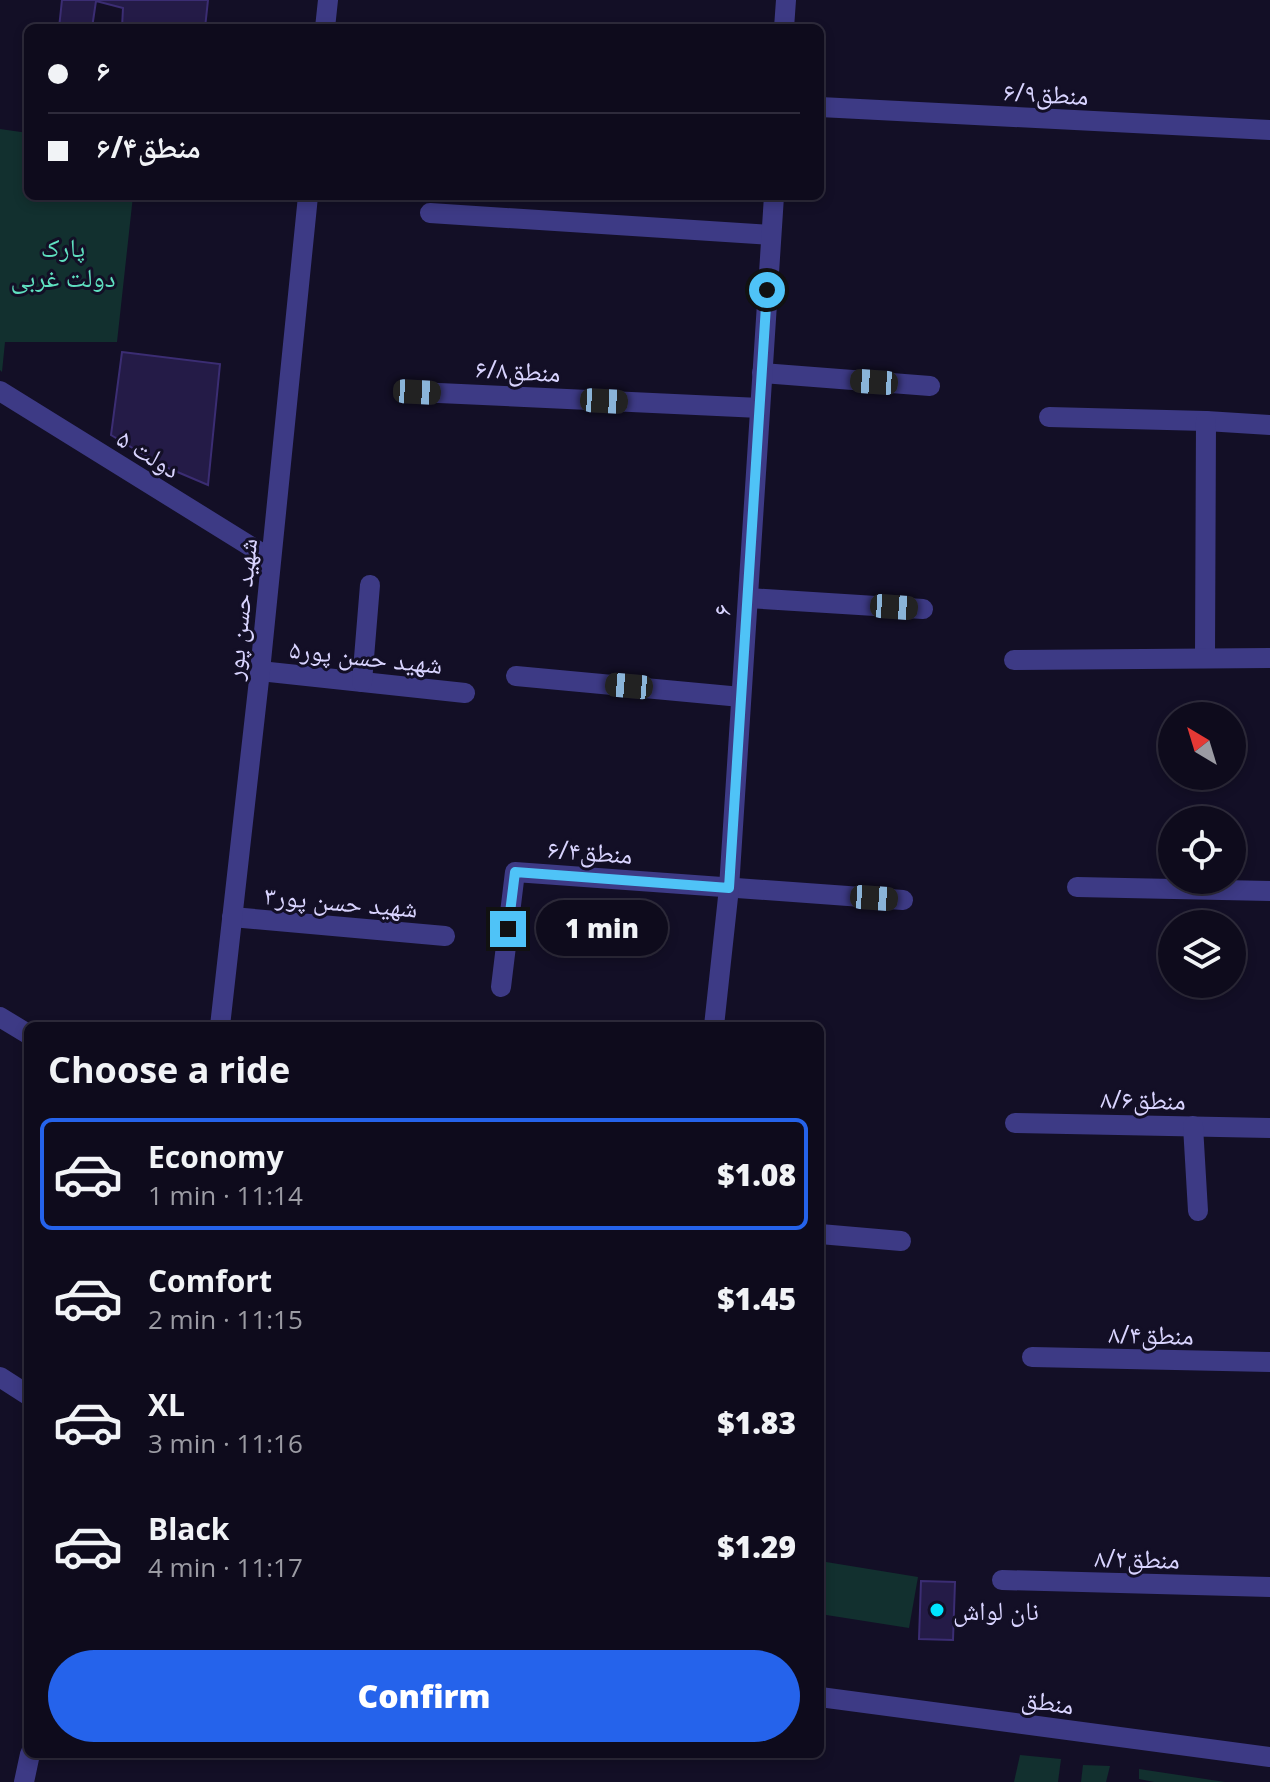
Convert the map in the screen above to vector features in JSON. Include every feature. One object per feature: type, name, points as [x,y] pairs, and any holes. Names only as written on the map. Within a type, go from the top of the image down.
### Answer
[{"type":"street","points":[[325,24],[328,0]]},
{"type":"street","points":[[784,24],[786,0]]},
{"type":"street","name":"منطق۶/۹","points":[[824,107],[1270,130]]},
{"type":"street","name":"شهید حسن پور","points":[[220,1022],[308,200]]},
{"type":"street","name":"۶","points":[[714,1022],[729,888],[774,200]]},
{"type":"street","points":[[430,213],[771,235]]},
{"type":"street","points":[[762,373],[930,386]]},
{"type":"street","name":"۵ دولت","points":[[0,391],[271,559]]},
{"type":"street","name":"منطق۶/۸","points":[[417,392],[760,408]]},
{"type":"street","points":[[1049,417],[1270,425]]},
{"type":"street","points":[[1205,657],[1206,421]]},
{"type":"street","points":[[362,682],[370,585]]},
{"type":"street","points":[[748,598],[923,609]]},
{"type":"street","points":[[1014,660],[1270,658]]},
{"type":"street","name":"شهید حسن پور۵","points":[[260,671],[465,693]]},
{"type":"street","points":[[516,676],[741,697]]},
{"type":"street","name":"منطق۶/۴","points":[[501,987],[515,872],[729,888]]},
{"type":"street","points":[[1077,887],[1270,891]]},
{"type":"street","points":[[729,888],[903,900]]},
{"type":"street","name":"شهید حسن پور۳","points":[[232,917],[445,936]]},
{"type":"street","points":[[0,1017],[24,1032]]},
{"type":"street","name":"منطق۸/۶","points":[[1015,1123],[1270,1128]]},
{"type":"street","points":[[1193,1126],[1198,1211]]},
{"type":"street","points":[[824,1234],[901,1241]]},
{"type":"street","name":"منطق۸/۴","points":[[1032,1357],[1270,1362]]},
{"type":"street","points":[[0,1377],[24,1392]]},
{"type":"street","name":"منطق۸/۲","points":[[1002,1580],[1270,1587]]},
{"type":"street","name":"منطق","points":[[824,1698],[1270,1757]]},
{"type":"street","points":[[24,1782],[29,1758]]},
{"type":"green space","name":"پارک دولت غربی","points":[[0,129],[24,132],[24,200],[133,200],[117,342],[5,342],[2,372]]},
{"type":"green space","points":[[824,1562],[918,1577],[909,1628],[824,1615]]},
{"type":"green space","points":[[1020,1755],[1061,1759],[1058,1782],[1014,1782]]},
{"type":"green space","points":[[1083,1765],[1110,1766],[1106,1782],[1081,1782]]},
{"type":"green space","points":[[1139,1769],[1225,1782],[1154,1782],[1139,1779]]},
{"type":"building","points":[[62,0],[208,0],[205,24],[122,24],[123,8],[96,1],[93,24],[59,24]]},
{"type":"building","points":[[122,352],[220,364],[208,485],[161,465],[111,435]]},
{"type":"building","name":"نان لواش","points":[[921,1581],[955,1582],[953,1640],[919,1639]]},
{"type":"place","name":"نان لواش","points":[[937,1610]]},
{"type":"route","points":[[508,929],[515,872],[729,888],[767,290]]}]
